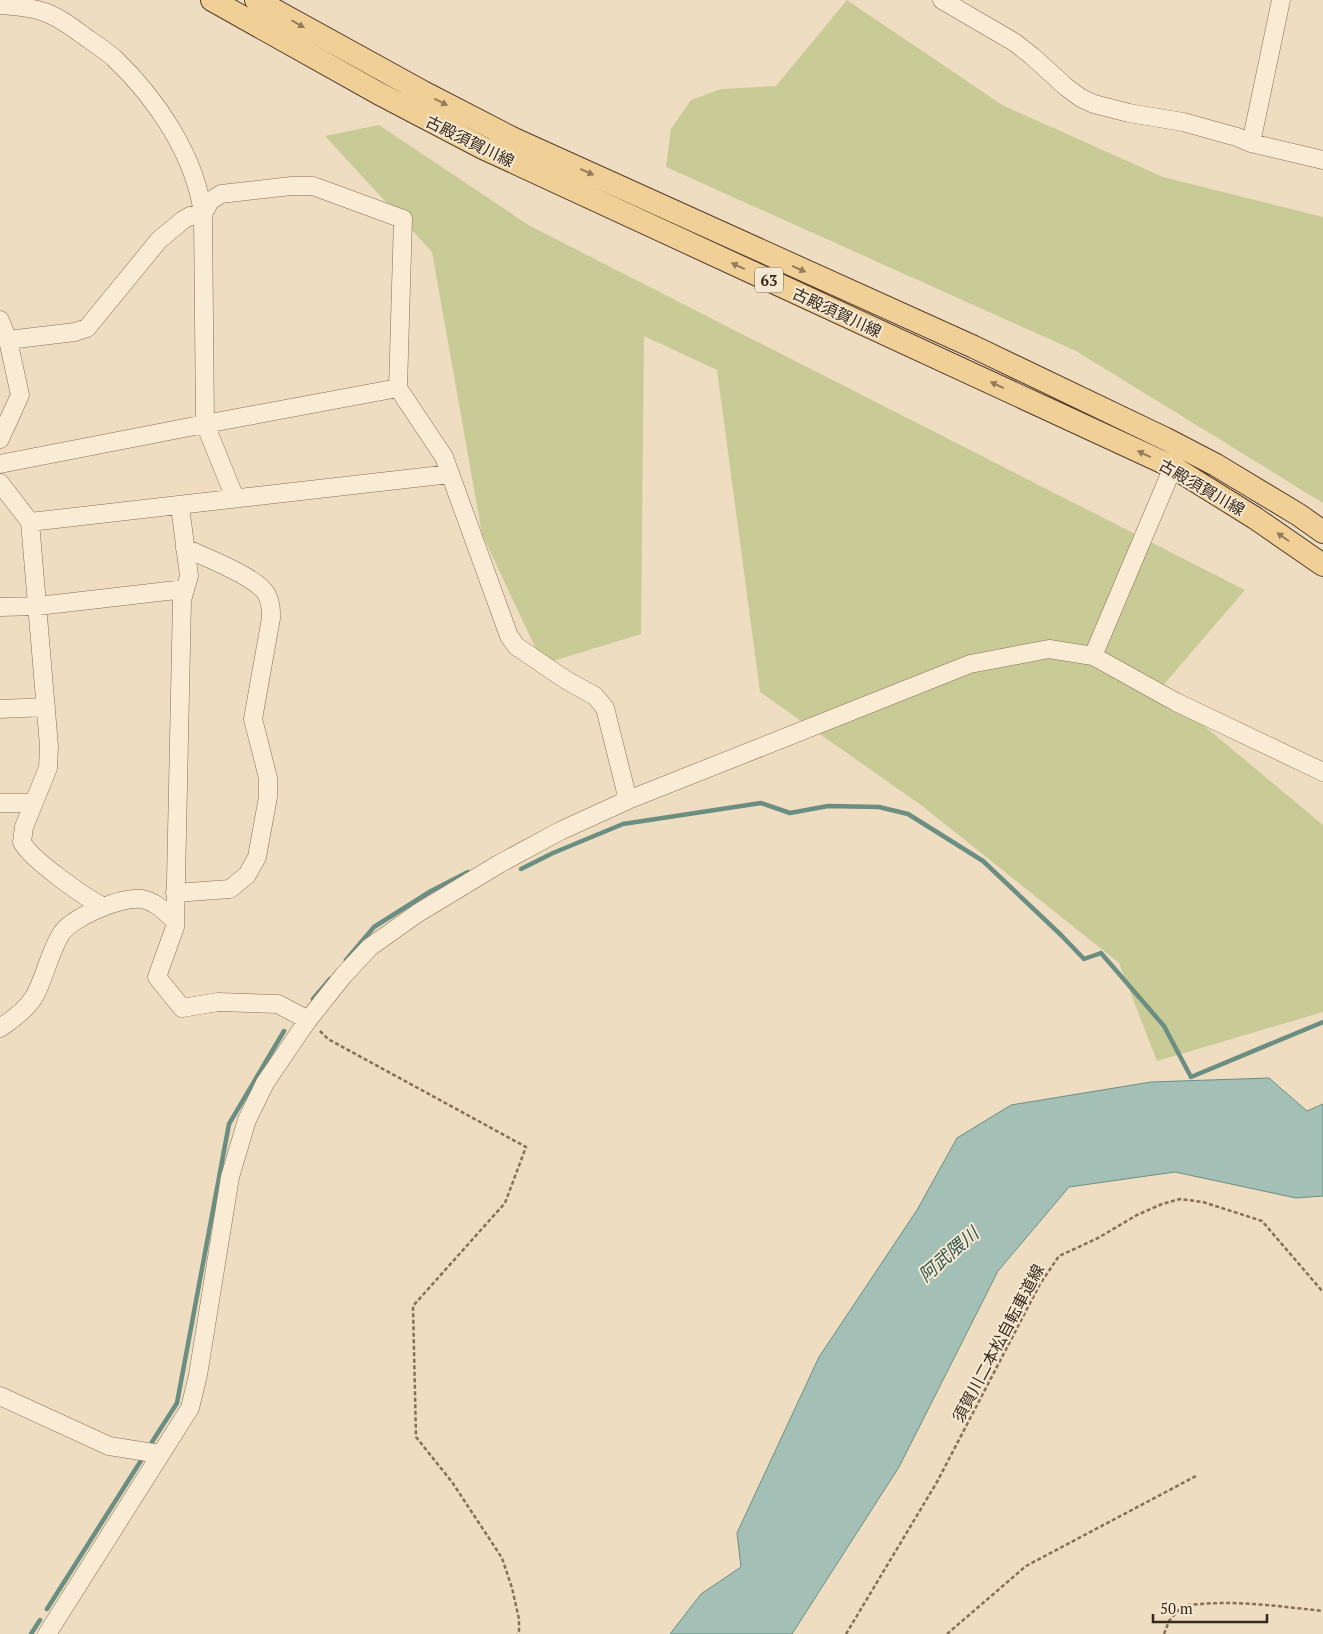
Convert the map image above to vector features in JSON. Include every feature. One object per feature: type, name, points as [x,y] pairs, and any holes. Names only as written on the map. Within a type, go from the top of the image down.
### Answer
[{"type":"main road","name":"古殿須賀川線","points":[[212,0],[404,107],[483,148],[1173,467],[1255,518],[1323,565]]},
{"type":"main road","name":"古殿須賀川線","points":[[256,0],[414,88],[514,139],[974,347],[1166,439],[1233,475],[1323,532]]},
{"type":"street","points":[[942,0],[1014,42],[1066,87],[1081,98],[1094,104],[1129,113],[1183,122],[1237,137],[1251,144],[1323,160]]},
{"type":"street","points":[[1251,144],[1282,0]]},
{"type":"street","points":[[0,6],[16,6],[43,11],[72,27],[114,57],[165,118],[184,152],[201,196],[203,214],[205,424],[235,498]]},
{"type":"street","points":[[203,214],[210,201],[221,194],[292,186],[313,186],[403,219],[398,388],[444,457],[509,636],[516,646],[566,680],[595,696],[605,708],[628,800]]},
{"type":"street","points":[[8,340],[75,332],[86,328],[159,240],[183,220],[190,216],[203,214]]},
{"type":"street","points":[[0,320],[8,340],[20,395],[0,439]]},
{"type":"street","points":[[0,464],[398,388]]},
{"type":"street","points":[[1093,656],[1173,467]]},
{"type":"street","points":[[30,522],[450,474]]},
{"type":"street","points":[[0,483],[30,522],[49,746],[48,768],[22,837],[22,842],[24,847],[88,899],[104,907]]},
{"type":"street","points":[[180,506],[189,576],[182,600],[175,927],[157,977],[182,1008],[218,1002],[278,1004],[308,1020]]},
{"type":"street","points":[[175,894],[230,889],[247,876],[257,857],[268,797],[268,778],[253,719],[271,618],[271,604],[266,594],[256,582],[185,548]]},
{"type":"street","points":[[0,607],[38,606],[185,589]]},
{"type":"street","points":[[47,1634],[190,1408],[198,1375],[230,1177],[247,1120],[265,1083],[308,1020],[343,976],[370,947],[418,913],[560,831],[628,800],[970,664],[1049,649],[1093,656],[1176,702],[1323,772]]},
{"type":"street","points":[[0,709],[46,707]]},
{"type":"street","points":[[0,803],[34,803]]},
{"type":"street","points":[[0,1028],[21,1012],[33,998],[60,935],[68,925],[104,907],[132,899],[143,899],[157,905],[174,920]]},
{"type":"street","points":[[0,1396],[109,1446],[160,1454]]},
{"type":"path","points":[[308,1020],[328,1039],[526,1147],[505,1203],[413,1306],[416,1437],[452,1482],[502,1558],[512,1588],[519,1619],[519,1632],[517,1634]]},
{"type":"path","name":"須賀川二本松自転車道線","points":[[846,1634],[937,1482],[1040,1284],[1059,1256],[1098,1238],[1137,1215],[1162,1204],[1180,1199],[1202,1202],[1262,1221],[1323,1292]]},
{"type":"path","points":[[947,1634],[1026,1566],[1196,1476]]},
{"type":"path","points":[[1164,1634],[1169,1622],[1182,1606],[1201,1603],[1239,1602],[1323,1610]]},
{"type":"green space","points":[[847,0],[1002,105],[1163,177],[1323,217],[1323,503],[1076,351],[666,167],[671,129],[691,100],[721,89],[776,86]]},
{"type":"green space","points":[[379,125],[530,226],[1245,590],[1160,689],[1323,825],[1323,1012],[1157,1061],[1119,963],[921,805],[760,692],[717,370],[644,336],[641,634],[543,664],[482,534],[432,252],[325,136]]},
{"type":"water","name":"阿武隈川","points":[[1269,1078],[1307,1111],[1323,1104],[1323,1196],[1296,1198],[1175,1172],[1069,1187],[998,1271],[899,1467],[792,1634],[670,1634],[701,1594],[741,1567],[737,1533],[819,1357],[917,1210],[957,1138],[1011,1105],[1151,1082]]},
{"type":"waterway","points":[[521,869],[553,853],[623,824],[761,803],[790,813],[828,806],[879,807],[908,814],[983,861],[1084,959],[1101,953],[1164,1026],[1191,1077],[1323,1022]]},
{"type":"waterway","points":[[346,960],[374,927],[431,891],[468,872]]},
{"type":"waterway","points":[[313,999],[330,979]]},
{"type":"waterway","points":[[152,1442],[177,1403],[229,1124],[284,1031]]},
{"type":"waterway","points":[[47,1609],[142,1459]]},
{"type":"waterway","points":[[31,1634],[40,1620]]}]
